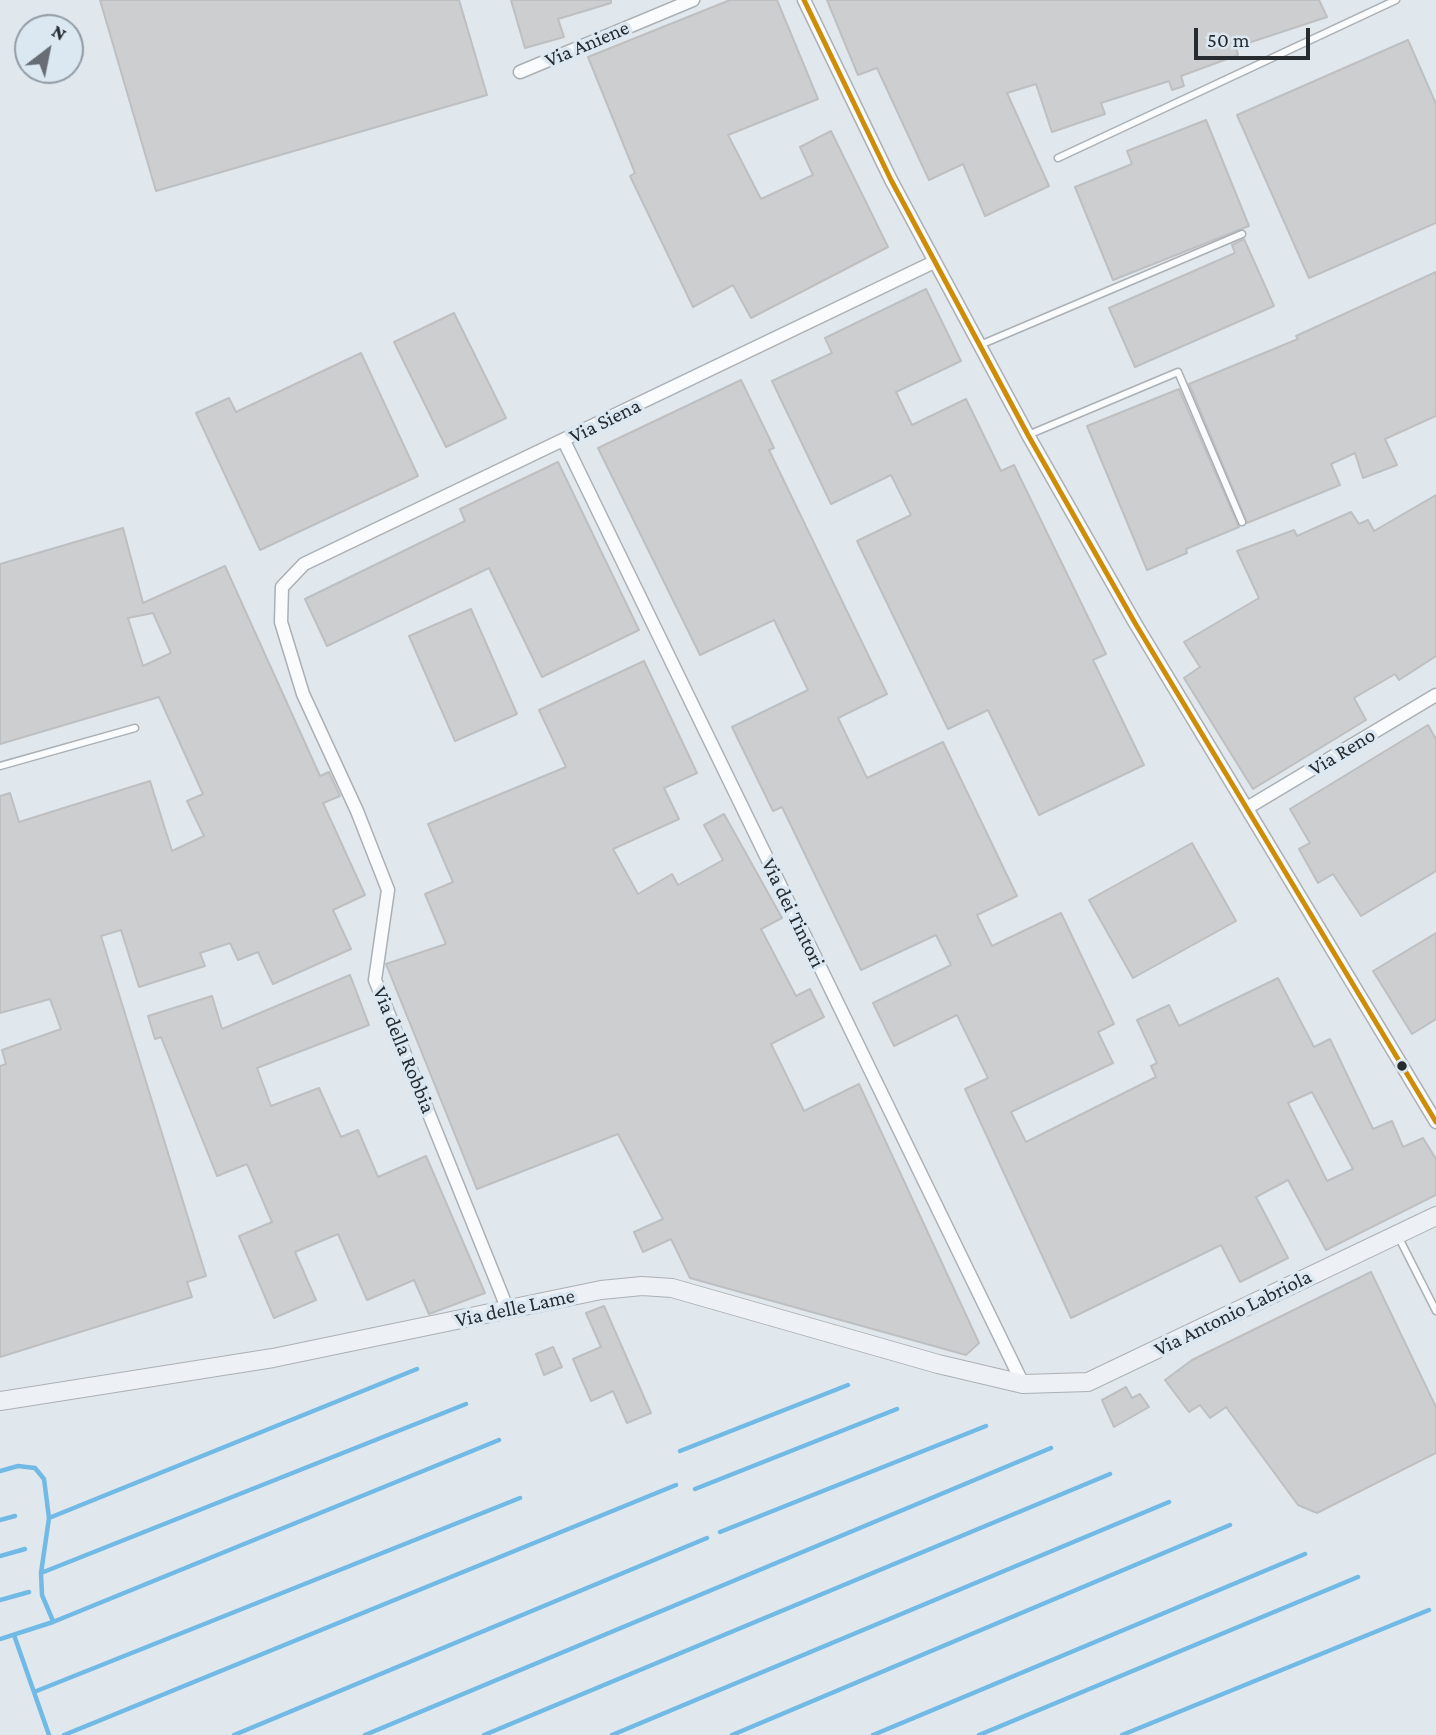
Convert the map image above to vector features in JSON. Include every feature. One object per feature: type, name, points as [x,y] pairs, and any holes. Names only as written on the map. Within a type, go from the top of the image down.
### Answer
[{"type":"street","name":"Via Aniene","points":[[520,72],[693,0]]},
{"type":"street","points":[[804,0],[839,78],[934,262],[1028,435],[1135,623],[1436,1122]]},
{"type":"street","name":"Via Siena","points":[[282,587],[304,564],[934,262]]},
{"type":"street","name":"Via dei Tintori","points":[[564,441],[1023,1384]]},
{"type":"street","name":"Via della Robbia","points":[[282,587],[281,622],[303,694],[357,811],[388,890],[375,980],[508,1310]]},
{"type":"street","name":"Via Reno","points":[[1247,808],[1436,695]]},
{"type":"street","name":"Via Antonio Labriola","points":[[1023,1384],[1051,1385],[1100,1378],[1436,1216]]},
{"type":"street","name":"Via delle Lame","points":[[0,1401],[273,1358],[601,1290],[642,1286],[672,1288],[938,1364],[1023,1384]]},
{"type":"lane","points":[[1058,158],[1396,0]]},
{"type":"lane","points":[[979,345],[1242,234]]},
{"type":"lane","points":[[1028,435],[1178,372],[1242,523]]},
{"type":"lane","points":[[0,765],[135,728]]},
{"type":"lane","points":[[1397,1235],[1436,1311]]},
{"type":"building","points":[[100,0],[459,0],[487,95],[156,191]]},
{"type":"building","points":[[511,0],[611,0],[611,3],[558,19],[564,37],[525,48]]},
{"type":"building","points":[[730,0],[777,0],[818,99],[728,135],[761,199],[813,175],[800,147],[831,131],[888,247],[751,318],[733,285],[693,307],[630,176],[635,173],[588,57]]},
{"type":"building","points":[[827,0],[1319,0],[1327,17],[1236,47],[1238,55],[1181,76],[1184,86],[1172,90],[1169,81],[1101,103],[1105,114],[1052,132],[1036,84],[1007,93],[1049,186],[985,216],[963,164],[929,180],[877,68],[858,75]]},
{"type":"building","points":[[1408,40],[1436,104],[1436,223],[1309,278],[1237,115]]},
{"type":"building","points":[[1206,120],[1249,226],[1113,280],[1075,187],[1132,164],[1127,151]]},
{"type":"building","points":[[1244,239],[1274,306],[1135,367],[1109,308],[1235,253],[1232,245]]},
{"type":"building","points":[[1436,272],[1436,416],[1385,439],[1397,465],[1363,478],[1355,453],[1331,464],[1340,485],[1247,523],[1189,384],[1298,339],[1296,336]]},
{"type":"building","points":[[926,289],[961,361],[896,392],[912,425],[966,399],[1001,471],[1014,465],[1106,654],[1093,660],[1144,765],[1039,815],[988,710],[948,729],[857,541],[911,515],[891,475],[831,504],[772,381],[832,353],[825,338]]},
{"type":"building","points":[[454,313],[506,418],[446,447],[394,342]]},
{"type":"building","points":[[361,353],[418,476],[260,550],[196,413],[229,398],[236,412]]},
{"type":"building","points":[[741,380],[774,448],[769,450],[887,694],[838,718],[867,778],[943,742],[1017,896],[977,915],[992,946],[1061,913],[1114,1024],[1098,1032],[1113,1063],[1011,1112],[1026,1142],[1156,1077],[1151,1066],[1157,1063],[1137,1020],[1169,1005],[1179,1026],[1278,978],[1314,1047],[1330,1039],[1373,1129],[1392,1121],[1403,1147],[1423,1138],[1436,1159],[1436,1195],[1326,1250],[1288,1180],[1256,1197],[1288,1258],[1240,1282],[1221,1245],[1071,1318],[965,1089],[988,1078],[957,1015],[894,1046],[873,1003],[951,965],[936,935],[861,970],[782,807],[773,811],[732,727],[808,690],[774,620],[700,655],[598,448]],"holes":[[[1312,1092],[1353,1169],[1327,1181],[1288,1103]]]},
{"type":"building","points":[[1179,389],[1239,527],[1186,549],[1187,553],[1147,570],[1087,426]]},
{"type":"building","points":[[558,462],[639,630],[542,677],[489,568],[327,646],[305,599],[465,521],[460,509]]},
{"type":"building","points":[[1436,495],[1436,656],[1399,680],[1395,674],[1354,698],[1366,720],[1253,789],[1184,678],[1200,667],[1184,642],[1259,598],[1237,551],[1294,530],[1297,536],[1351,512],[1359,524],[1368,520],[1374,531]]},
{"type":"building","points":[[123,528],[143,603],[225,566],[320,776],[329,772],[340,796],[323,803],[365,895],[333,910],[351,949],[273,984],[258,952],[238,960],[230,943],[200,953],[205,966],[139,987],[121,930],[101,936],[206,1276],[187,1282],[192,1297],[0,1357],[0,1066],[6,1064],[2,1050],[61,1029],[50,999],[0,1013],[0,796],[10,793],[19,822],[150,781],[172,851],[204,836],[187,801],[203,794],[159,697],[0,744],[0,564]],"holes":[[[153,613],[171,653],[143,666],[128,618]]]},
{"type":"building","points":[[471,609],[517,714],[455,741],[409,636]]},
{"type":"building","points":[[644,661],[697,773],[664,788],[679,819],[613,849],[638,894],[672,874],[678,885],[723,860],[704,825],[724,814],[782,918],[761,929],[796,996],[810,989],[824,1017],[771,1044],[804,1111],[859,1084],[979,1343],[966,1355],[690,1278],[671,1239],[643,1252],[634,1232],[663,1219],[618,1134],[477,1189],[386,964],[446,944],[425,894],[453,882],[428,824],[566,767],[539,710]]},
{"type":"building","points":[[1428,725],[1436,739],[1436,871],[1361,916],[1333,874],[1318,883],[1299,849],[1310,843],[1290,809]]},
{"type":"building","points":[[1192,843],[1236,921],[1133,978],[1089,900]]},
{"type":"building","points":[[1436,933],[1436,1019],[1412,1034],[1373,971]]},
{"type":"building","points":[[350,975],[369,1025],[257,1068],[271,1106],[319,1088],[341,1137],[358,1130],[378,1177],[426,1156],[485,1293],[429,1314],[414,1280],[367,1300],[338,1234],[295,1252],[316,1300],[274,1318],[239,1236],[272,1222],[247,1164],[217,1176],[161,1037],[155,1039],[148,1016],[212,996],[222,1029]]},
{"type":"building","points":[[1371,1272],[1436,1407],[1436,1453],[1317,1513],[1298,1505],[1226,1407],[1210,1418],[1200,1405],[1189,1412],[1165,1380],[1192,1360]]},
{"type":"building","points":[[604,1306],[651,1413],[627,1423],[613,1391],[591,1401],[573,1359],[601,1347],[586,1313]]},
{"type":"building","points":[[553,1347],[562,1367],[544,1375],[536,1354]]},
{"type":"building","points":[[1126,1387],[1132,1398],[1140,1394],[1149,1407],[1114,1427],[1102,1400]]},
{"type":"waterway","points":[[49,1518],[417,1369]]},
{"type":"waterway","points":[[680,1451],[848,1385]]},
{"type":"waterway","points":[[41,1573],[466,1404]]},
{"type":"waterway","points":[[695,1489],[897,1409]]},
{"type":"waterway","points":[[720,1532],[986,1426]]},
{"type":"waterway","points":[[0,1639],[53,1622],[499,1440]]},
{"type":"waterway","points":[[365,1735],[1051,1448]]},
{"type":"waterway","points":[[0,1471],[18,1466],[35,1468],[44,1479],[49,1518],[41,1573],[42,1595],[53,1621]]},
{"type":"waterway","points":[[484,1735],[1110,1474]]},
{"type":"waterway","points":[[64,1735],[676,1485]]},
{"type":"waterway","points":[[34,1692],[520,1498]]},
{"type":"waterway","points":[[612,1735],[1169,1502]]},
{"type":"waterway","points":[[0,1520],[15,1516]]},
{"type":"waterway","points":[[732,1735],[1230,1525]]},
{"type":"waterway","points":[[234,1735],[707,1538]]},
{"type":"waterway","points":[[0,1556],[25,1549]]},
{"type":"waterway","points":[[873,1735],[1305,1554]]},
{"type":"waterway","points":[[979,1735],[1358,1577]]},
{"type":"waterway","points":[[0,1600],[29,1592]]},
{"type":"waterway","points":[[1122,1735],[1429,1610]]},
{"type":"waterway","points":[[14,1635],[49,1735]]},
{"type":"transit line","points":[[804,0],[891,180],[1028,435],[1135,623],[1436,1122]]}]
